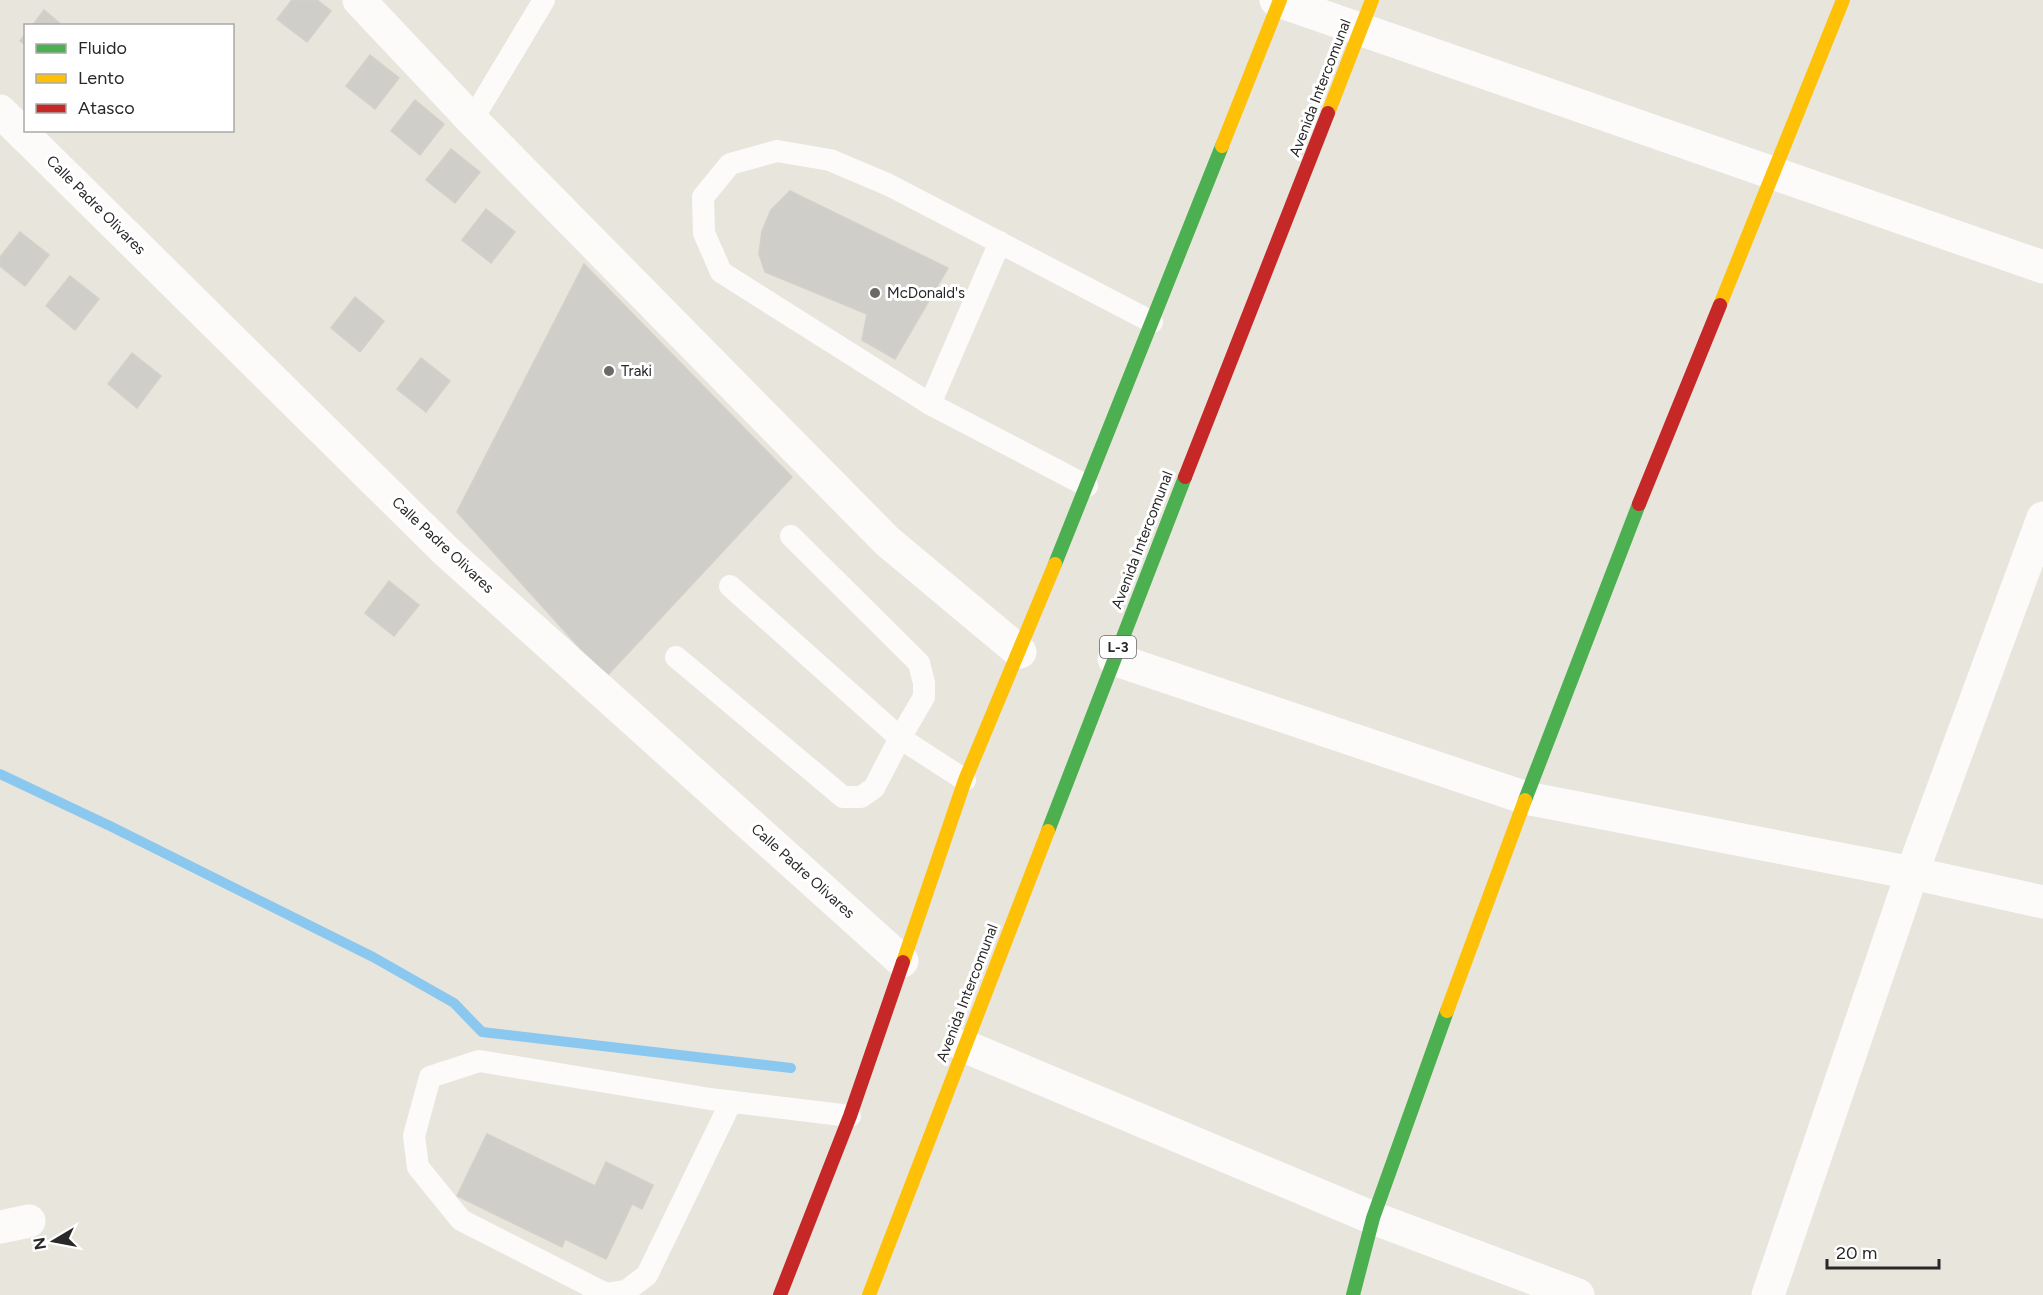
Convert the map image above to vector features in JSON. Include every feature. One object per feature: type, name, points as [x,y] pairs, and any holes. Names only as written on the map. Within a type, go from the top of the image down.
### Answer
[{"type":"main road","points":[[780,1295],[850,1116],[965,780],[1087,486],[1279,0]]},
{"type":"main road","points":[[1353,1295],[1373,1218],[1483,910],[1641,500],[1843,0]]},
{"type":"main road","name":"Avenida Intercomunal","points":[[869,1295],[1113,659],[1366,15]]},
{"type":"street","points":[[359,0],[472,120],[887,541],[1020,652]]},
{"type":"street","points":[[1279,0],[1366,15],[1772,173],[2043,267]]},
{"type":"street","name":"Calle Padre Olivares","points":[[0,111],[447,552],[902,961]]},
{"type":"street","points":[[1768,1295],[1912,873],[2043,518]]},
{"type":"street","points":[[1113,659],[1526,798],[1912,873],[2043,902]]},
{"type":"street","points":[[964,1046],[1541,1288],[1578,1295]]},
{"type":"lane","points":[[472,120],[544,0]]},
{"type":"lane","points":[[1087,486],[930,404],[721,272],[704,233],[703,197],[730,164],[777,151],[830,160],[889,185],[1152,322]]},
{"type":"lane","points":[[930,404],[1000,242]]},
{"type":"lane","points":[[676,657],[843,797],[861,797],[874,788],[924,697],[924,683],[919,663],[791,536]]},
{"type":"lane","points":[[730,586],[900,738],[965,780]]},
{"type":"lane","points":[[731,1102],[647,1275],[626,1291],[606,1294],[460,1220],[418,1167],[414,1136],[430,1077],[479,1061],[731,1102],[850,1116]]},
{"type":"building","points":[[292,0],[317,0],[331,11],[307,42],[277,19]]},
{"type":"building","points":[[44,10],[61,24],[34,24]]},
{"type":"building","points":[[370,55],[399,78],[375,109],[346,86]]},
{"type":"building","points":[[415,100],[444,124],[420,155],[391,131]]},
{"type":"building","points":[[451,149],[480,172],[455,203],[426,180]]},
{"type":"building","name":"McDonald's","points":[[790,191],[948,268],[895,359],[862,340],[867,314],[765,272],[759,254],[762,231],[771,210]]},
{"type":"building","points":[[486,209],[515,232],[491,263],[462,240]]},
{"type":"building","points":[[20,232],[49,255],[25,286],[0,266],[0,257]]},
{"type":"building","name":"Traki","points":[[584,264],[792,477],[606,677],[457,512]]},
{"type":"building","points":[[70,276],[99,299],[75,330],[46,306]]},
{"type":"building","points":[[355,297],[384,321],[360,352],[331,328]]},
{"type":"building","points":[[132,353],[161,376],[137,408],[108,384]]},
{"type":"building","points":[[421,358],[450,381],[426,412],[397,389]]},
{"type":"building","points":[[389,581],[419,605],[394,636],[365,613]]},
{"type":"building","points":[[487,1134],[595,1186],[606,1162],[653,1185],[642,1209],[632,1204],[606,1259],[565,1239],[562,1247],[457,1196]]},
{"type":"waterway","points":[[0,774],[373,957],[454,1003],[482,1032],[791,1068]]},
{"type":"traffic: fast","points":[[1055,564],[1222,146]]},
{"type":"traffic: fast","points":[[1048,831],[1185,477]]},
{"type":"traffic: fast","points":[[1525,800],[1639,504]]},
{"type":"traffic: fast","points":[[1353,1295],[1373,1218],[1447,1011]]},
{"type":"traffic: slow","points":[[1222,146],[1280,0]]},
{"type":"traffic: slow","points":[[1328,113],[1372,0]]},
{"type":"traffic: slow","points":[[1720,305],[1843,0]]},
{"type":"traffic: slow","points":[[903,962],[965,780],[1055,564]]},
{"type":"traffic: slow","points":[[1447,1011],[1525,800]]},
{"type":"traffic: slow","points":[[869,1295],[1048,831]]},
{"type":"traffic: jam","points":[[1185,477],[1328,113]]},
{"type":"traffic: jam","points":[[1639,504],[1720,305]]},
{"type":"traffic: jam","points":[[780,1295],[850,1116],[903,962]]},
{"type":"place","name":"McDonald's","points":[[875,293]]},
{"type":"place","name":"Traki","points":[[609,371]]}]
